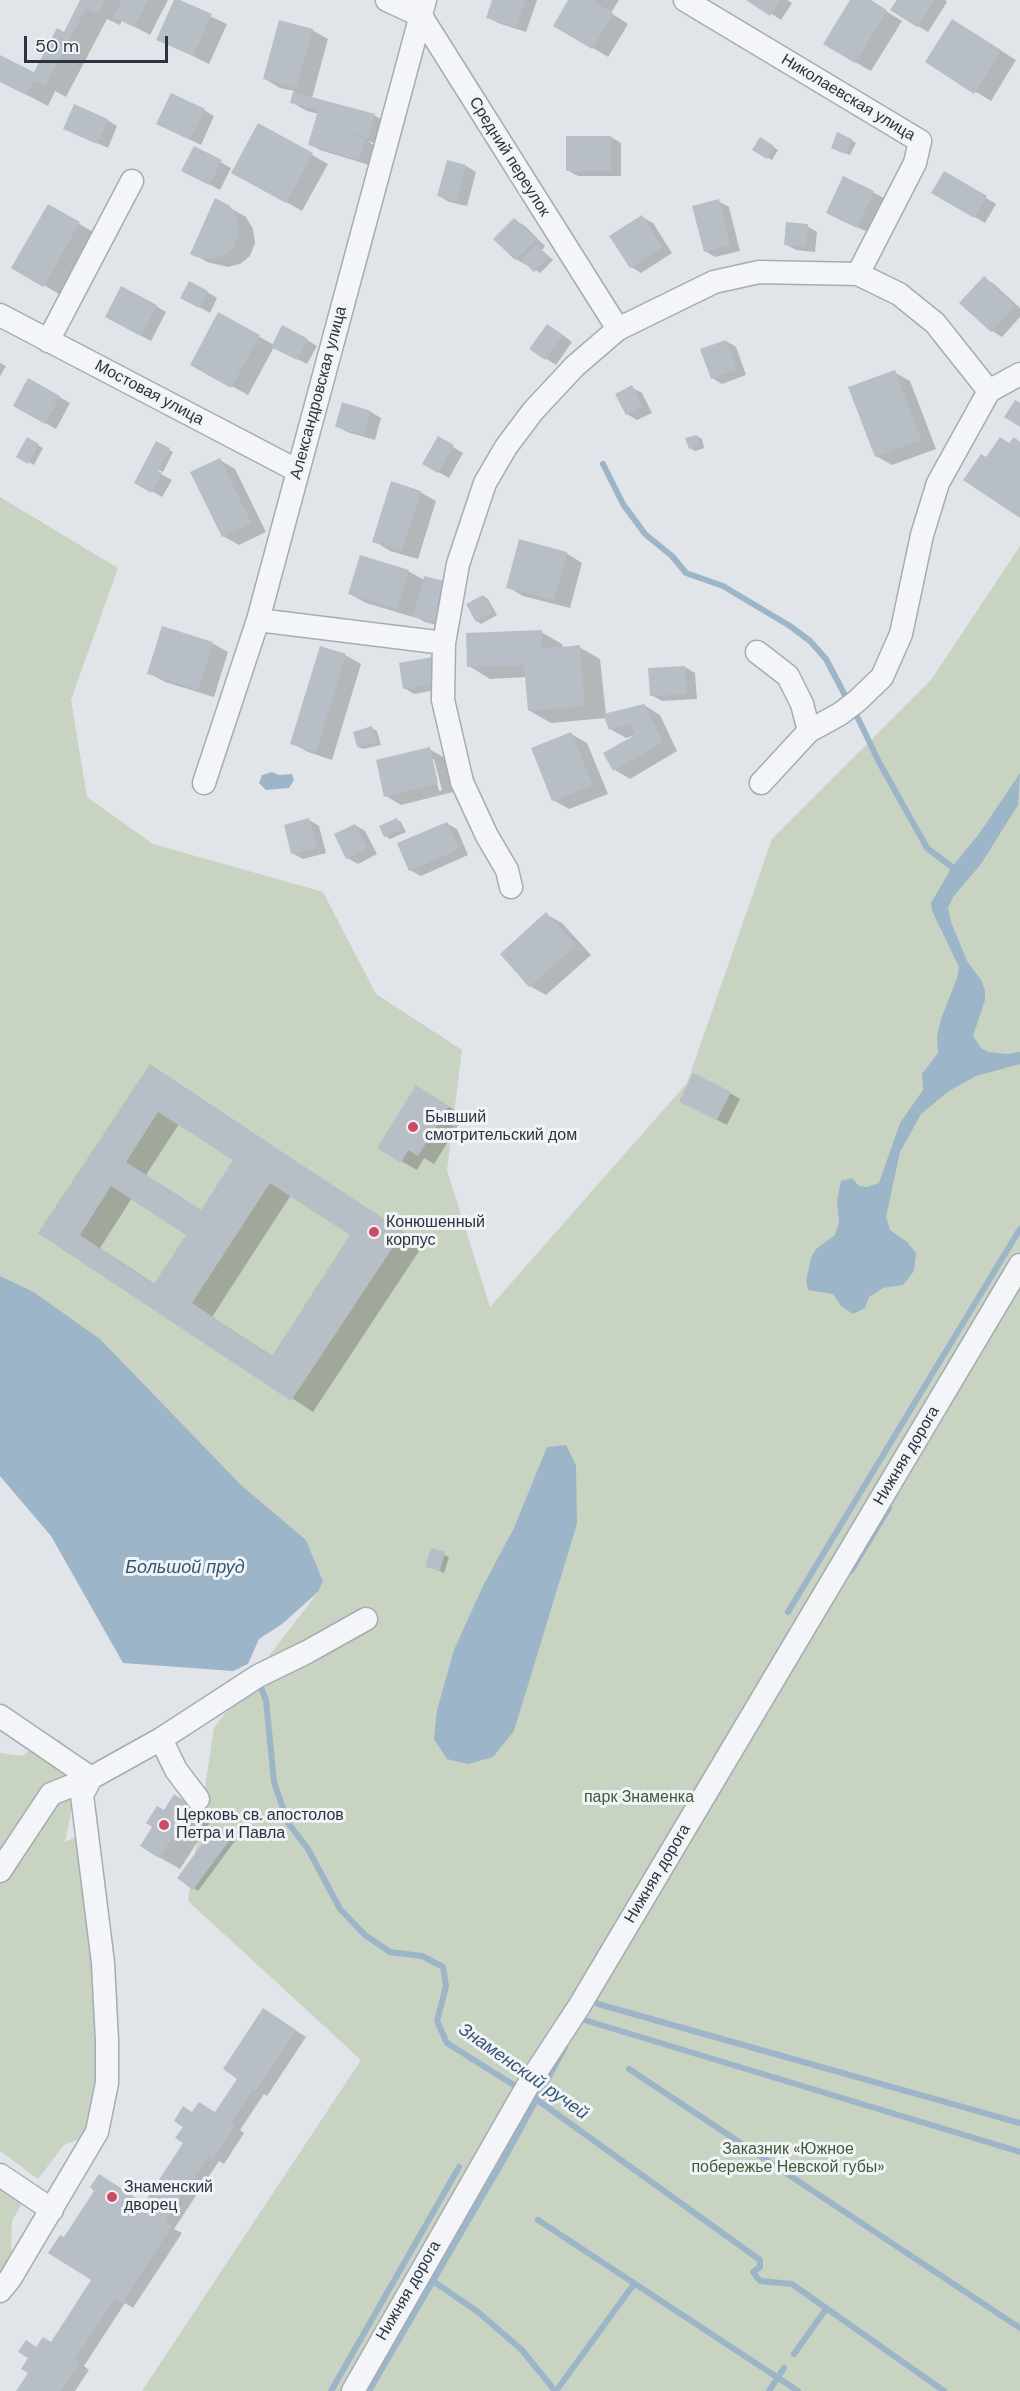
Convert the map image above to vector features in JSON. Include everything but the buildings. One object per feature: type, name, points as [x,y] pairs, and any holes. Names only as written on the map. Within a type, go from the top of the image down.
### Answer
[{"type":"street","points":[[387,0],[423,8]]},
{"type":"street","name":"Николаевская улица","points":[[686,0],[920,141],[915,163],[858,274]]},
{"type":"street","name":"Средний переулок","points":[[423,8],[618,328]]},
{"type":"street","name":"Александровская улица","points":[[204,783],[258,620],[423,8]]},
{"type":"street","points":[[48,341],[132,181]]},
{"type":"street","points":[[511,887],[507,870],[487,836],[462,782],[443,700],[444,643],[458,564],[485,483],[506,447],[533,411],[575,366],[618,328],[714,282],[759,272],[858,274],[899,294],[935,323],[989,390]]},
{"type":"street","name":"Мостовая улица","points":[[0,315],[298,471]]},
{"type":"street","points":[[761,783],[809,731],[849,708],[882,677],[902,634],[922,535],[938,483],[989,390],[1020,374]]},
{"type":"street","points":[[258,620],[444,643]]},
{"type":"street","points":[[757,652],[788,676],[802,704],[809,731]]},
{"type":"street","name":"Нижняя дорога","points":[[352,2391],[531,2080],[580,2005],[1020,1265]]},
{"type":"street","points":[[0,1871],[51,1794],[91,1778],[161,1739],[256,1677],[366,1619]]},
{"type":"street","points":[[0,1716],[91,1778]]},
{"type":"street","points":[[161,1739],[176,1770],[198,1799]]},
{"type":"street","points":[[0,2292],[98,2132],[106,2082],[107,2041],[103,1964],[82,1795],[91,1778]]},
{"type":"street","points":[[0,2175],[52,2210]]},
{"type":"green space","name":"парк Знаменка","points":[[0,497],[118,568],[71,700],[87,797],[153,844],[323,892],[376,994],[462,1050],[447,1170],[490,1307],[687,1083],[772,839],[931,680],[1020,546],[1020,2391],[142,2391],[361,2060],[188,1901],[214,1728],[318,1592],[323,1581],[306,1540],[240,1484],[32,1291],[0,1276]]},
{"type":"green space","points":[[41,1738],[60,1740],[77,1759],[74,1798],[65,1842],[80,1835],[102,2001],[102,2090],[87,2136],[64,2145],[38,2179],[0,2151],[0,1753],[23,1756]]},
{"type":"green space","points":[[0,2187],[22,2203],[12,2221],[11,2247],[14,2256],[0,2275]]},
{"type":"water","points":[[272,772],[279,775],[292,774],[294,780],[289,788],[266,790],[259,783],[262,775]]},
{"type":"water","points":[[1020,773],[1018,805],[981,864],[953,897],[948,908],[951,922],[967,961],[981,980],[985,990],[985,1000],[973,1036],[981,1048],[988,1052],[1007,1054],[1020,1052],[1020,1064],[976,1076],[949,1091],[921,1114],[900,1152],[886,1217],[890,1230],[907,1242],[916,1253],[914,1271],[903,1285],[883,1288],[869,1297],[865,1308],[853,1314],[841,1306],[833,1294],[808,1290],[806,1281],[811,1258],[816,1249],[835,1235],[839,1222],[837,1201],[841,1181],[852,1178],[859,1186],[867,1187],[879,1183],[900,1123],[923,1090],[922,1074],[938,1053],[937,1036],[941,1019],[959,967],[932,911],[931,903],[952,867],[979,834]]},
{"type":"water","name":"Большой пруд","points":[[0,1276],[32,1291],[100,1339],[240,1484],[306,1540],[323,1581],[318,1592],[282,1624],[259,1639],[248,1664],[233,1671],[123,1663],[51,1536],[0,1476]]},
{"type":"water","points":[[566,1445],[576,1465],[577,1524],[514,1731],[493,1757],[468,1764],[447,1759],[434,1739],[437,1710],[454,1650],[483,1586],[514,1528],[547,1447]]},
{"type":"waterway","points":[[603,464],[623,504],[645,534],[672,556],[686,573],[723,586],[790,626],[810,641],[826,659],[848,701]]},
{"type":"waterway","points":[[854,710],[879,762],[927,848],[952,867]]},
{"type":"waterway","points":[[788,1612],[1020,1229]]},
{"type":"waterway","points":[[851,1571],[889,1508]]},
{"type":"waterway","name":"Знаменский ручей","points":[[259,1683],[266,1700],[274,1782],[288,1823],[308,1849],[340,1909],[365,1935],[390,1952],[422,1956],[443,1967],[446,1986],[437,2021],[447,2043],[536,2099],[760,2260],[760,2267],[753,2272],[760,2281],[792,2284],[944,2391]]},
{"type":"waterway","points":[[592,1998],[598,2004],[1020,2123]]},
{"type":"waterway","points":[[581,2019],[1020,2152]]},
{"type":"waterway","points":[[369,2391],[505,2157],[565,2047]]},
{"type":"waterway","points":[[629,2069],[1020,2328]]},
{"type":"waterway","points":[[331,2391],[459,2167]]},
{"type":"waterway","points":[[538,2220],[798,2391]]},
{"type":"waterway","points":[[433,2281],[478,2312],[522,2350],[555,2391]]},
{"type":"waterway","points":[[556,2391],[634,2284]]},
{"type":"waterway","points":[[794,2354],[826,2309]]},
{"type":"waterway","points":[[769,2391],[784,2368]]},
{"type":"place","name":"Бывший смотрительский дом","points":[[413,1127]]},
{"type":"place","name":"Конюшенный корпус","points":[[374,1232]]},
{"type":"place","name":"Церковь св. апостолов Петра и Павла","points":[[164,1825]]},
{"type":"place","name":"Знаменский дворец","points":[[112,2197]]},
{"type":"park label","name":"Заказник «Южное побережье Невской губы»","points":[[788,2159]]}]
